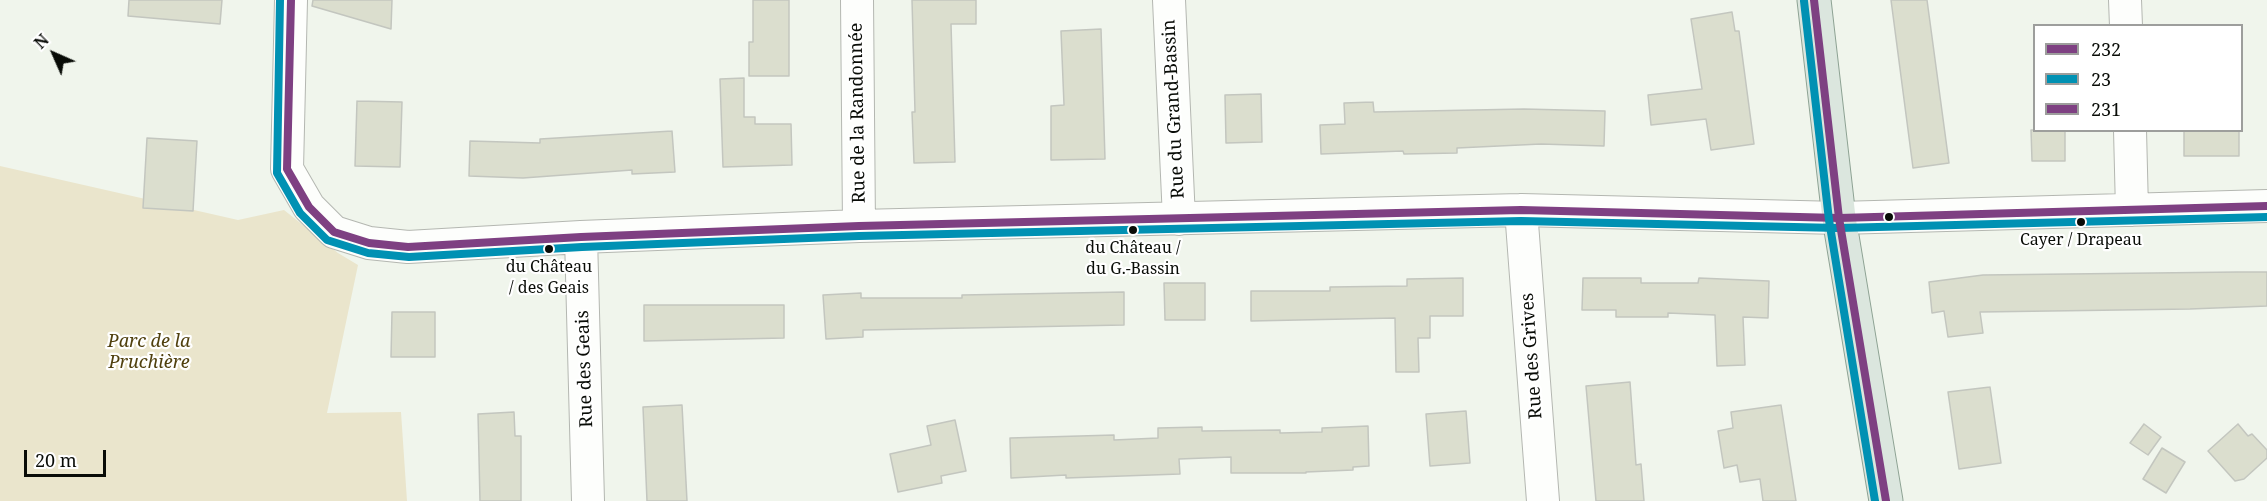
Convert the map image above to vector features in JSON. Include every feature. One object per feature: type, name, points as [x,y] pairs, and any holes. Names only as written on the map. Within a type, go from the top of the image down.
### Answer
[{"type":"main road","points":[[1814,0],[1839,218],[1886,501]]},
{"type":"street","points":[[291,0],[288,169],[309,207],[334,232],[369,243],[408,247],[581,237],[859,226],[1521,210],[1839,218],[2267,206]]},
{"type":"street","name":"Rue de la Randonnée","points":[[856,0],[859,226]]},
{"type":"street","name":"Rue du Grand-Bassin","points":[[1169,0],[1179,219]]},
{"type":"street","points":[[2126,0],[2126,24]]},
{"type":"street","points":[[2130,132],[2132,210]]},
{"type":"street","name":"Rue des Grives","points":[[1521,210],[1543,501]]},
{"type":"street","name":"Rue des Geais","points":[[581,237],[588,501]]},
{"type":"green space","name":"Parc de la Pruchière","points":[[0,166],[238,220],[284,210],[338,253],[358,265],[327,413],[401,412],[407,501],[0,501]]},
{"type":"building","points":[[129,0],[222,0],[220,24],[128,16]]},
{"type":"building","points":[[313,0],[392,0],[391,29],[312,6]]},
{"type":"building","points":[[753,0],[789,0],[789,76],[749,76],[749,42],[753,42]]},
{"type":"building","points":[[912,0],[976,0],[976,24],[951,24],[955,162],[914,163]]},
{"type":"building","points":[[1891,0],[1927,0],[1949,163],[1913,168]]},
{"type":"building","points":[[1732,12],[1735,31],[1739,31],[1754,144],[1711,150],[1706,119],[1651,125],[1648,95],[1702,89],[1691,19]]},
{"type":"building","points":[[1101,29],[1105,159],[1051,160],[1051,106],[1064,105],[1061,31]]},
{"type":"building","points":[[744,78],[744,117],[755,117],[755,124],[791,124],[792,165],[723,167],[720,79]]},
{"type":"building","points":[[1261,94],[1262,142],[1226,143],[1225,95]]},
{"type":"building","points":[[357,101],[402,102],[400,167],[355,166]]},
{"type":"building","points":[[1373,102],[1374,112],[1524,109],[1605,111],[1604,146],[1541,144],[1457,148],[1457,153],[1404,154],[1403,151],[1321,154],[1320,125],[1345,124],[1344,103]]},
{"type":"building","points":[[2031,130],[2033,132],[2065,132],[2065,161],[2032,161]]},
{"type":"building","points":[[672,131],[675,172],[632,174],[632,170],[523,178],[469,176],[470,141],[540,143],[540,139]]},
{"type":"building","points":[[2184,132],[2239,132],[2239,156],[2184,156]]},
{"type":"building","points":[[147,138],[197,141],[193,211],[143,208]]},
{"type":"building","points":[[2267,272],[2267,306],[1980,312],[1983,333],[1948,337],[1944,311],[1932,313],[1929,282],[1983,275]]},
{"type":"building","points":[[1463,278],[1463,316],[1430,316],[1430,338],[1418,338],[1419,372],[1396,372],[1395,318],[1251,321],[1251,291],[1330,291],[1330,287],[1407,286],[1407,279]]},
{"type":"building","points":[[1583,278],[1641,278],[1641,283],[1698,283],[1699,278],[1769,281],[1768,318],[1743,317],[1745,365],[1717,366],[1715,315],[1668,313],[1668,317],[1616,317],[1616,310],[1582,310]]},
{"type":"building","points":[[1164,283],[1205,283],[1205,320],[1165,320]]},
{"type":"building","points":[[1124,292],[1124,325],[863,330],[863,337],[826,339],[823,295],[861,293],[861,298],[962,298],[962,295]]},
{"type":"building","points":[[644,305],[784,305],[784,338],[644,341]]},
{"type":"building","points":[[392,312],[435,312],[435,357],[391,357]]},
{"type":"building","points":[[1630,382],[1636,465],[1641,464],[1644,501],[1596,501],[1586,386]]},
{"type":"building","points":[[1990,387],[2001,463],[1959,469],[1948,392]]},
{"type":"building","points":[[682,405],[687,501],[647,501],[643,407]]},
{"type":"building","points":[[1781,405],[1796,501],[1763,501],[1760,479],[1740,482],[1737,465],[1724,468],[1718,431],[1733,428],[1731,412]]},
{"type":"building","points":[[1466,411],[1470,463],[1430,466],[1426,414]]},
{"type":"building","points":[[514,412],[515,436],[521,436],[521,501],[480,501],[478,414]]},
{"type":"building","points":[[955,420],[966,471],[941,476],[942,483],[898,492],[890,454],[931,445],[927,426]]},
{"type":"building","points":[[2144,424],[2161,437],[2148,455],[2130,443]]},
{"type":"building","points":[[2238,424],[2248,436],[2252,434],[2267,450],[2267,458],[2244,479],[2235,481],[2208,451]]},
{"type":"building","points":[[1368,426],[1369,466],[1353,467],[1353,470],[1306,473],[1231,473],[1231,457],[1179,459],[1180,474],[1011,478],[1010,438],[1114,435],[1114,440],[1158,438],[1158,428],[1202,427],[1202,431],[1280,430],[1280,433],[1322,432],[1322,428]]},
{"type":"building","points":[[2162,448],[2185,462],[2166,493],[2143,479]]},
{"type":"transit line","name":"23","points":[[280,0],[277,173],[300,213],[327,240],[368,253],[409,257],[582,247],[859,236],[1521,221],[1839,228],[2267,217]]},
{"type":"transit line","name":"232","points":[[291,0],[287,169],[309,207],[334,232],[369,243],[408,247],[581,237],[859,226],[1521,210],[1839,218],[2267,206]]},
{"type":"transit line","name":"231","points":[[1814,0],[1839,218],[1886,501]]},
{"type":"transit line","name":"23","points":[[1804,1],[1829,220],[1875,501]]},
{"type":"place","name":"Cayer / Drapeau","points":[[2081,222]]},
{"type":"place","name":"du Château / du G.-Bassin","points":[[1133,230]]},
{"type":"place","name":"du Château / des Geais","points":[[549,249]]}]
